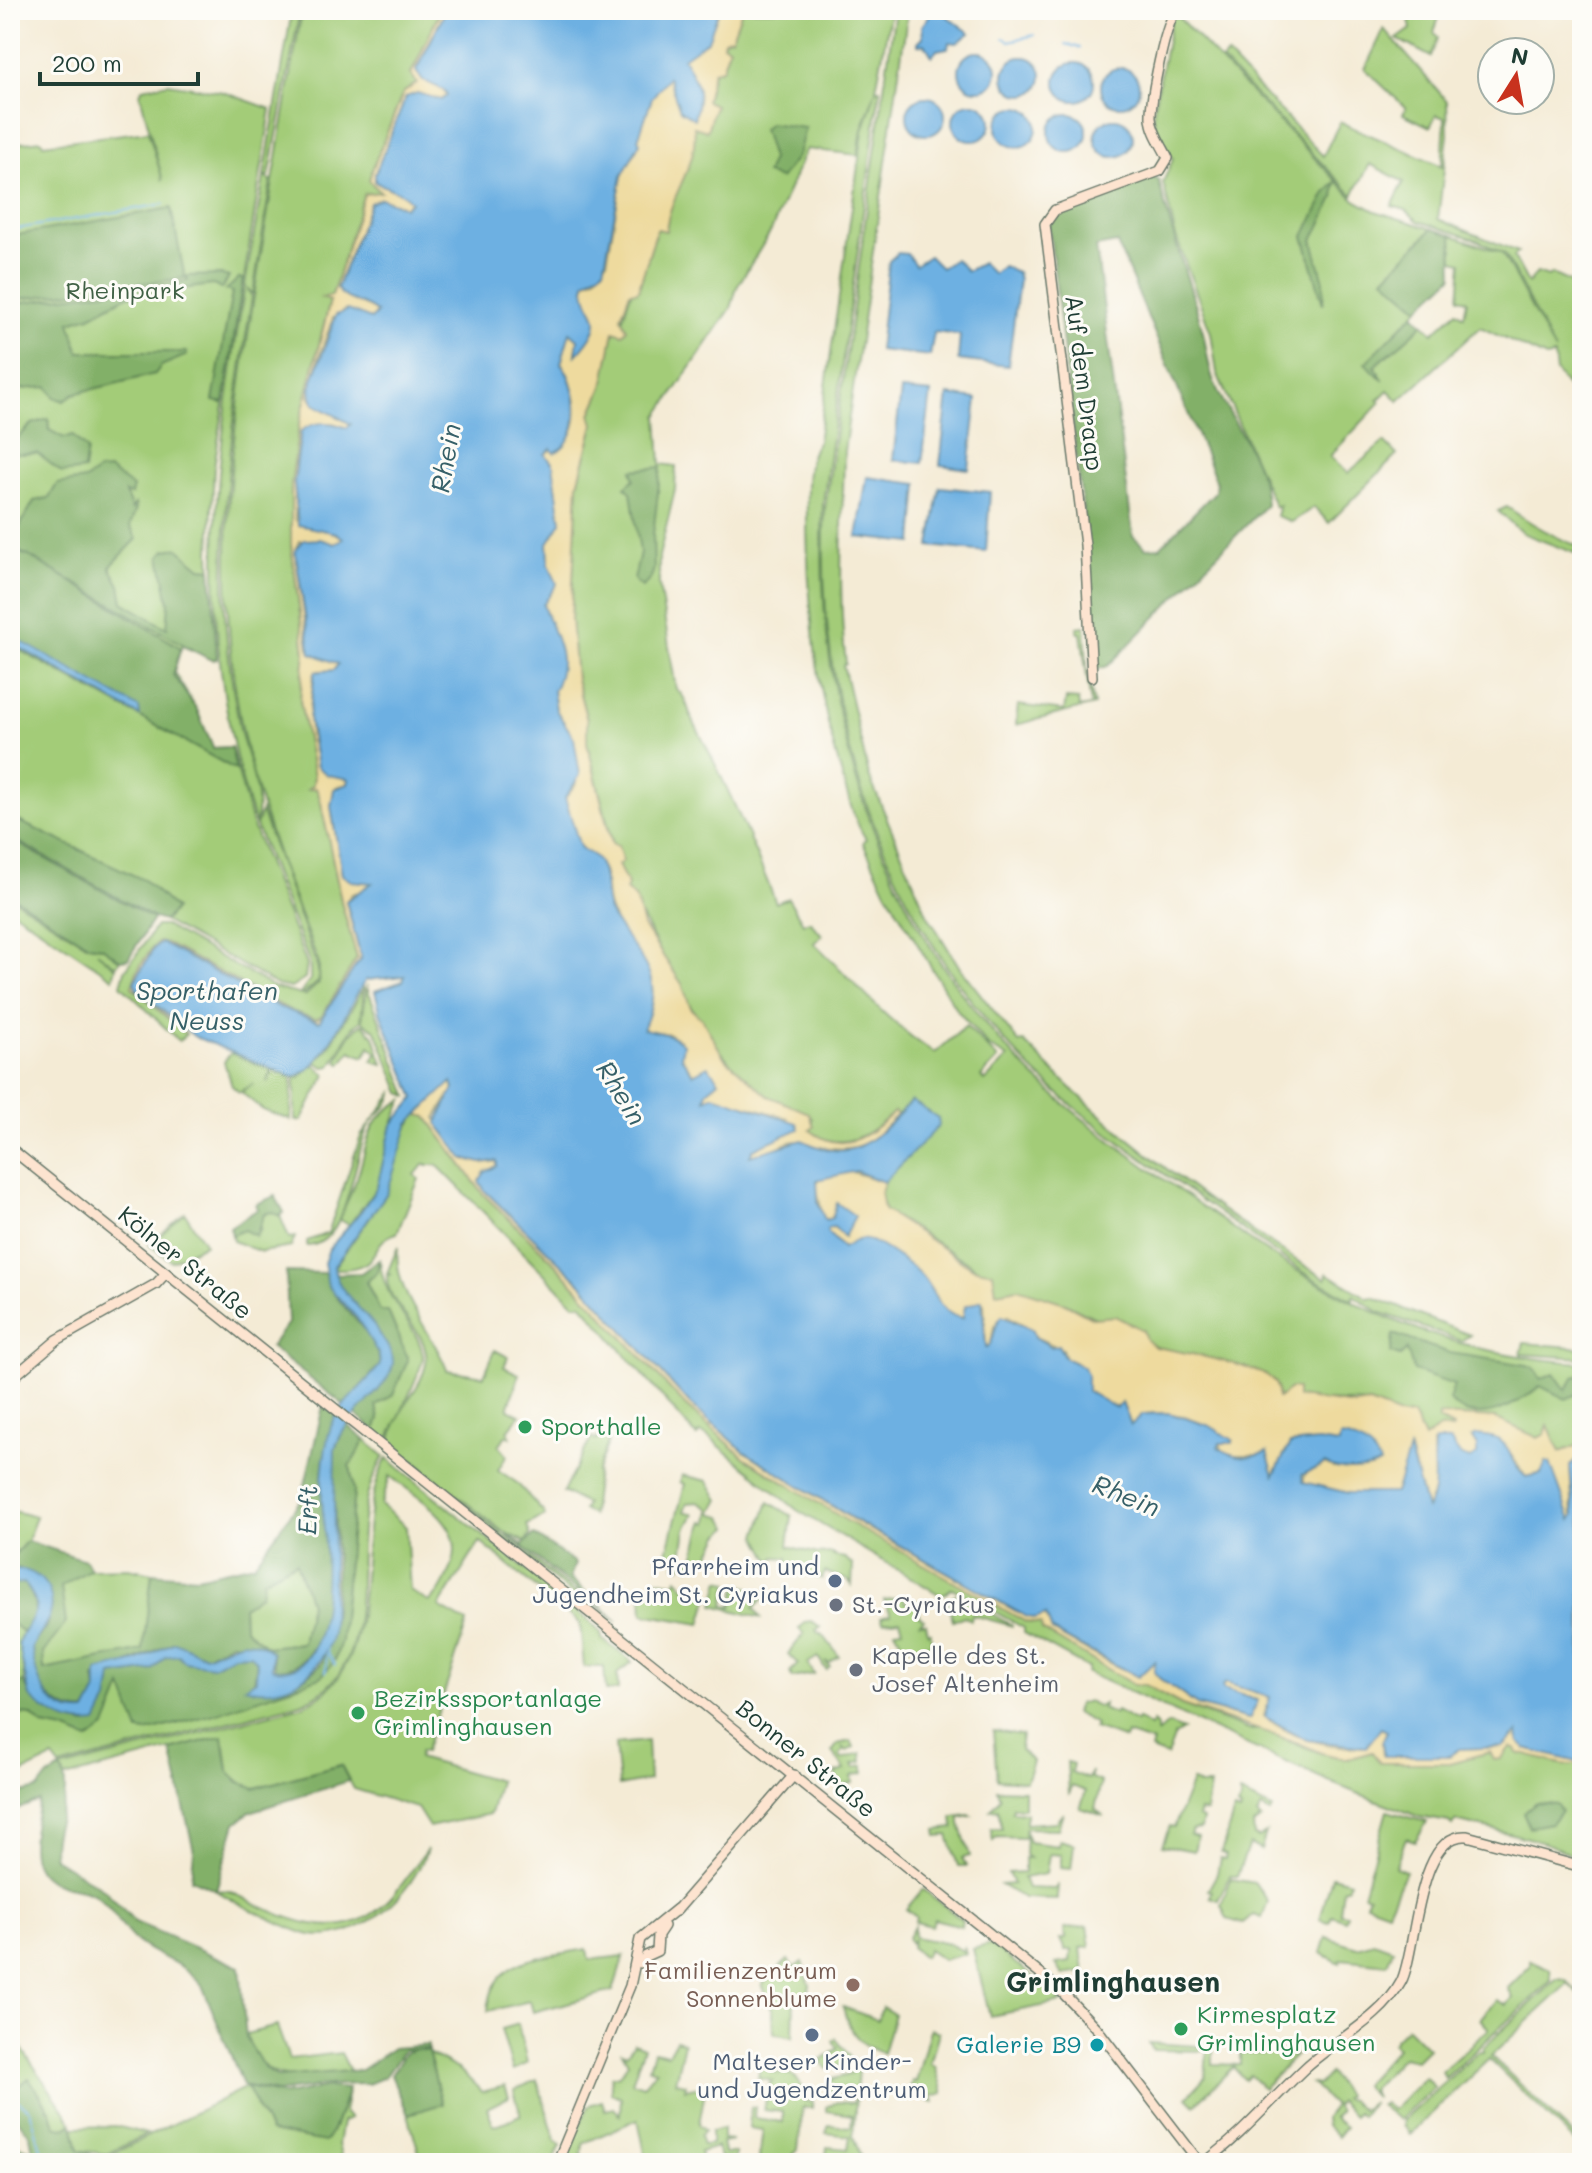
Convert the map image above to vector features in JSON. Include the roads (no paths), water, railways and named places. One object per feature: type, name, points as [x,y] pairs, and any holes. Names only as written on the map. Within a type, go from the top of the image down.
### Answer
[{"type":"main road","name":"Auf dem Draap","points":[[1092,677],[1085,545],[1045,224],[1055,210],[1160,171],[1169,159],[1155,133],[1151,109],[1168,23],[1175,10]]},
{"type":"main road","points":[[1206,10],[1273,10]]},
{"type":"main road","name":"Kölner Straße","points":[[10,1148],[352,1421]]},
{"type":"main road","points":[[10,1380],[57,1340],[108,1313],[166,1273]]},
{"type":"main road","name":"Bonner Straße","points":[[352,1421],[1074,2004],[1202,2163]]},
{"type":"main road","points":[[557,2163],[585,2103],[644,1952],[640,1939],[654,1937],[794,1775]]},
{"type":"main road","points":[[1202,2163],[1304,2069],[1396,1991],[1407,1967],[1422,1888],[1436,1857],[1452,1838],[1467,1836],[1582,1867]]},
{"type":"main road","points":[[644,1952],[657,1951],[654,1937]]},
{"type":"water","points":[[446,10],[719,10],[708,40],[683,58],[697,87],[694,119],[680,110],[668,77],[652,98],[638,139],[640,142],[622,176],[604,269],[585,282],[585,293],[595,315],[594,330],[576,355],[578,339],[570,332],[561,363],[571,384],[576,411],[571,436],[554,453],[551,448],[545,454],[553,464],[561,522],[548,543],[549,564],[557,584],[543,605],[561,658],[553,691],[556,710],[574,738],[580,775],[565,798],[580,847],[600,864],[608,910],[647,969],[652,995],[643,1029],[679,1040],[683,1044],[681,1057],[693,1074],[708,1066],[719,1081],[707,1091],[705,1099],[714,1095],[797,1123],[799,1129],[753,1149],[750,1156],[802,1140],[821,1148],[851,1149],[876,1136],[912,1101],[938,1118],[939,1126],[884,1182],[856,1171],[817,1180],[818,1202],[825,1220],[832,1218],[837,1203],[855,1216],[844,1237],[834,1227],[828,1228],[827,1232],[843,1248],[863,1240],[888,1250],[920,1274],[944,1309],[955,1316],[963,1318],[965,1306],[982,1300],[986,1348],[1002,1316],[1033,1330],[1035,1337],[1052,1347],[1058,1345],[1065,1358],[1082,1366],[1087,1373],[1087,1391],[1116,1408],[1122,1403],[1131,1425],[1143,1414],[1169,1413],[1210,1426],[1233,1440],[1233,1443],[1220,1443],[1218,1447],[1224,1451],[1243,1456],[1267,1452],[1274,1475],[1290,1444],[1318,1441],[1339,1444],[1340,1437],[1352,1440],[1369,1449],[1380,1464],[1352,1470],[1325,1464],[1302,1475],[1303,1482],[1348,1493],[1395,1493],[1409,1450],[1426,1509],[1433,1493],[1435,1441],[1450,1441],[1461,1456],[1470,1459],[1477,1455],[1477,1446],[1472,1438],[1475,1435],[1489,1437],[1504,1444],[1526,1477],[1541,1474],[1546,1462],[1550,1463],[1571,1520],[1574,1515],[1570,1466],[1582,1456],[1581,1763],[1526,1749],[1519,1742],[1518,1732],[1503,1747],[1459,1749],[1449,1756],[1384,1756],[1382,1742],[1387,1731],[1381,1728],[1366,1747],[1307,1740],[1265,1717],[1270,1697],[1226,1683],[1222,1685],[1223,1689],[1258,1701],[1249,1719],[1197,1705],[1159,1678],[1154,1672],[1155,1661],[1138,1677],[1052,1631],[1046,1615],[1035,1619],[1025,1616],[855,1520],[744,1451],[690,1404],[580,1282],[485,1191],[479,1181],[485,1172],[497,1166],[497,1161],[481,1163],[463,1158],[437,1123],[454,1089],[452,1082],[409,1123],[387,1193],[334,1266],[339,1284],[378,1331],[390,1351],[393,1364],[384,1383],[348,1424],[335,1449],[332,1633],[321,1659],[300,1680],[274,1690],[260,1690],[245,1687],[256,1680],[257,1662],[250,1654],[233,1655],[213,1666],[185,1662],[179,1655],[165,1657],[153,1670],[112,1676],[108,1700],[97,1723],[78,1723],[60,1718],[30,1697],[18,1643],[36,1607],[24,1583],[10,1584],[10,1570],[19,1569],[35,1574],[47,1586],[52,1602],[51,1611],[32,1649],[36,1672],[53,1701],[73,1712],[86,1712],[97,1691],[97,1671],[137,1661],[175,1642],[205,1656],[238,1642],[254,1642],[272,1652],[272,1668],[294,1667],[310,1655],[319,1632],[326,1574],[322,1482],[329,1433],[344,1405],[380,1365],[379,1355],[357,1318],[328,1286],[324,1263],[329,1249],[377,1187],[392,1125],[415,1098],[381,1015],[375,991],[403,981],[405,976],[366,980],[325,1050],[315,1063],[293,1077],[195,1037],[137,989],[134,982],[154,948],[161,943],[279,1007],[319,1022],[361,958],[346,901],[372,883],[351,881],[342,875],[331,806],[334,789],[348,784],[349,779],[328,775],[317,767],[309,718],[315,672],[334,670],[338,664],[311,653],[295,550],[304,540],[320,539],[335,544],[343,538],[336,533],[298,525],[294,483],[301,431],[317,424],[329,423],[347,428],[351,424],[314,404],[310,389],[336,315],[348,310],[371,319],[377,313],[345,297],[337,288],[370,203],[381,198],[405,207],[411,202],[405,195],[375,182],[375,174],[406,97],[417,93],[441,100],[447,96],[444,90],[422,80],[416,71]]},
{"type":"water","points":[[932,12],[944,14],[970,33],[957,43],[949,42],[948,48],[937,50],[932,56],[925,44],[918,45],[918,42],[923,37],[922,26]]},
{"type":"water","points":[[978,52],[992,57],[997,71],[992,85],[978,90],[964,85],[959,71],[964,57]]},
{"type":"water","points":[[1023,57],[1037,62],[1042,76],[1037,90],[1023,95],[1009,90],[1004,76],[1009,62]]},
{"type":"water","points":[[1075,63],[1089,68],[1094,82],[1089,96],[1075,101],[1061,96],[1056,82],[1061,68]]},
{"type":"water","points":[[1120,68],[1134,73],[1139,87],[1134,101],[1120,106],[1106,101],[1101,87],[1106,73]]},
{"type":"water","points":[[926,97],[940,102],[945,116],[940,130],[926,135],[912,130],[907,116],[912,102]]},
{"type":"water","points":[[972,103],[986,108],[991,122],[986,136],[972,141],[958,136],[953,122],[958,108]]},
{"type":"water","points":[[1017,107],[1031,113],[1037,127],[1031,141],[1017,147],[1003,141],[997,127],[1003,113]]},
{"type":"water","points":[[1068,114],[1082,119],[1087,133],[1082,147],[1068,152],[1054,147],[1049,133],[1054,119]]},
{"type":"water","points":[[1114,119],[1128,124],[1133,138],[1128,152],[1114,157],[1100,152],[1095,138],[1100,124]]},
{"type":"water","points":[[898,253],[907,254],[915,265],[929,256],[941,268],[955,259],[967,271],[982,263],[993,274],[1003,266],[1017,272],[1019,280],[1008,366],[958,360],[960,335],[934,332],[930,356],[879,350],[889,261]]},
{"type":"water","points":[[901,390],[931,393],[922,463],[893,460]]},
{"type":"water","points":[[948,395],[977,399],[969,469],[940,465]]},
{"type":"water","points":[[867,477],[918,484],[913,543],[857,537]]},
{"type":"water","points":[[940,487],[990,492],[986,552],[930,546]]},
{"type":"water","points":[[10,635],[139,708],[140,716],[10,642]]},
{"type":"waterway","points":[[1004,38],[1009,41],[1035,35]]},
{"type":"waterway","points":[[1066,44],[1080,48]]},
{"type":"waterway","points":[[10,230],[164,204]]},
{"type":"waterway","points":[[326,1672],[327,1649]]},
{"type":"waterway","points":[[328,1653],[335,1665]]},
{"type":"waterway","points":[[10,2095],[30,2110],[45,2163]]},
{"type":"place","name":"Sporthalle","points":[[525,1427]]},
{"type":"place","name":"Pfarrheim und Jugendheim St. Cyriakus","points":[[835,1581]]},
{"type":"place","name":"St.-Cyriakus","points":[[836,1605]]},
{"type":"place","name":"Kapelle des St. Josef Altenheim","points":[[856,1670]]},
{"type":"place","name":"Bezirkssportanlage Grimlinghausen","points":[[358,1713]]},
{"type":"place","name":"Familienzentrum Sonnenblume","points":[[853,1985]]},
{"type":"place","name":"Kirmesplatz Grimlinghausen","points":[[1181,2029]]},
{"type":"place","name":"Malteser Kinder- und Jugendzentrum","points":[[812,2035]]},
{"type":"place","name":"Galerie B9","points":[[1097,2045]]},
{"type":"district","name":"Grimlinghausen","points":[[1113,1982]]},
{"type":"park label","name":"Rheinpark","points":[[125,291]]},
{"type":"water label","name":"Rhein","points":[[446,458]]},
{"type":"water label","name":"Sporthafen Neuss","points":[[207,1006]]},
{"type":"water label","name":"Rhein","points":[[621,1093]]},
{"type":"water label","name":"Rhein","points":[[1126,1496]]},
{"type":"water label","name":"Erft","points":[[308,1510]]}]
